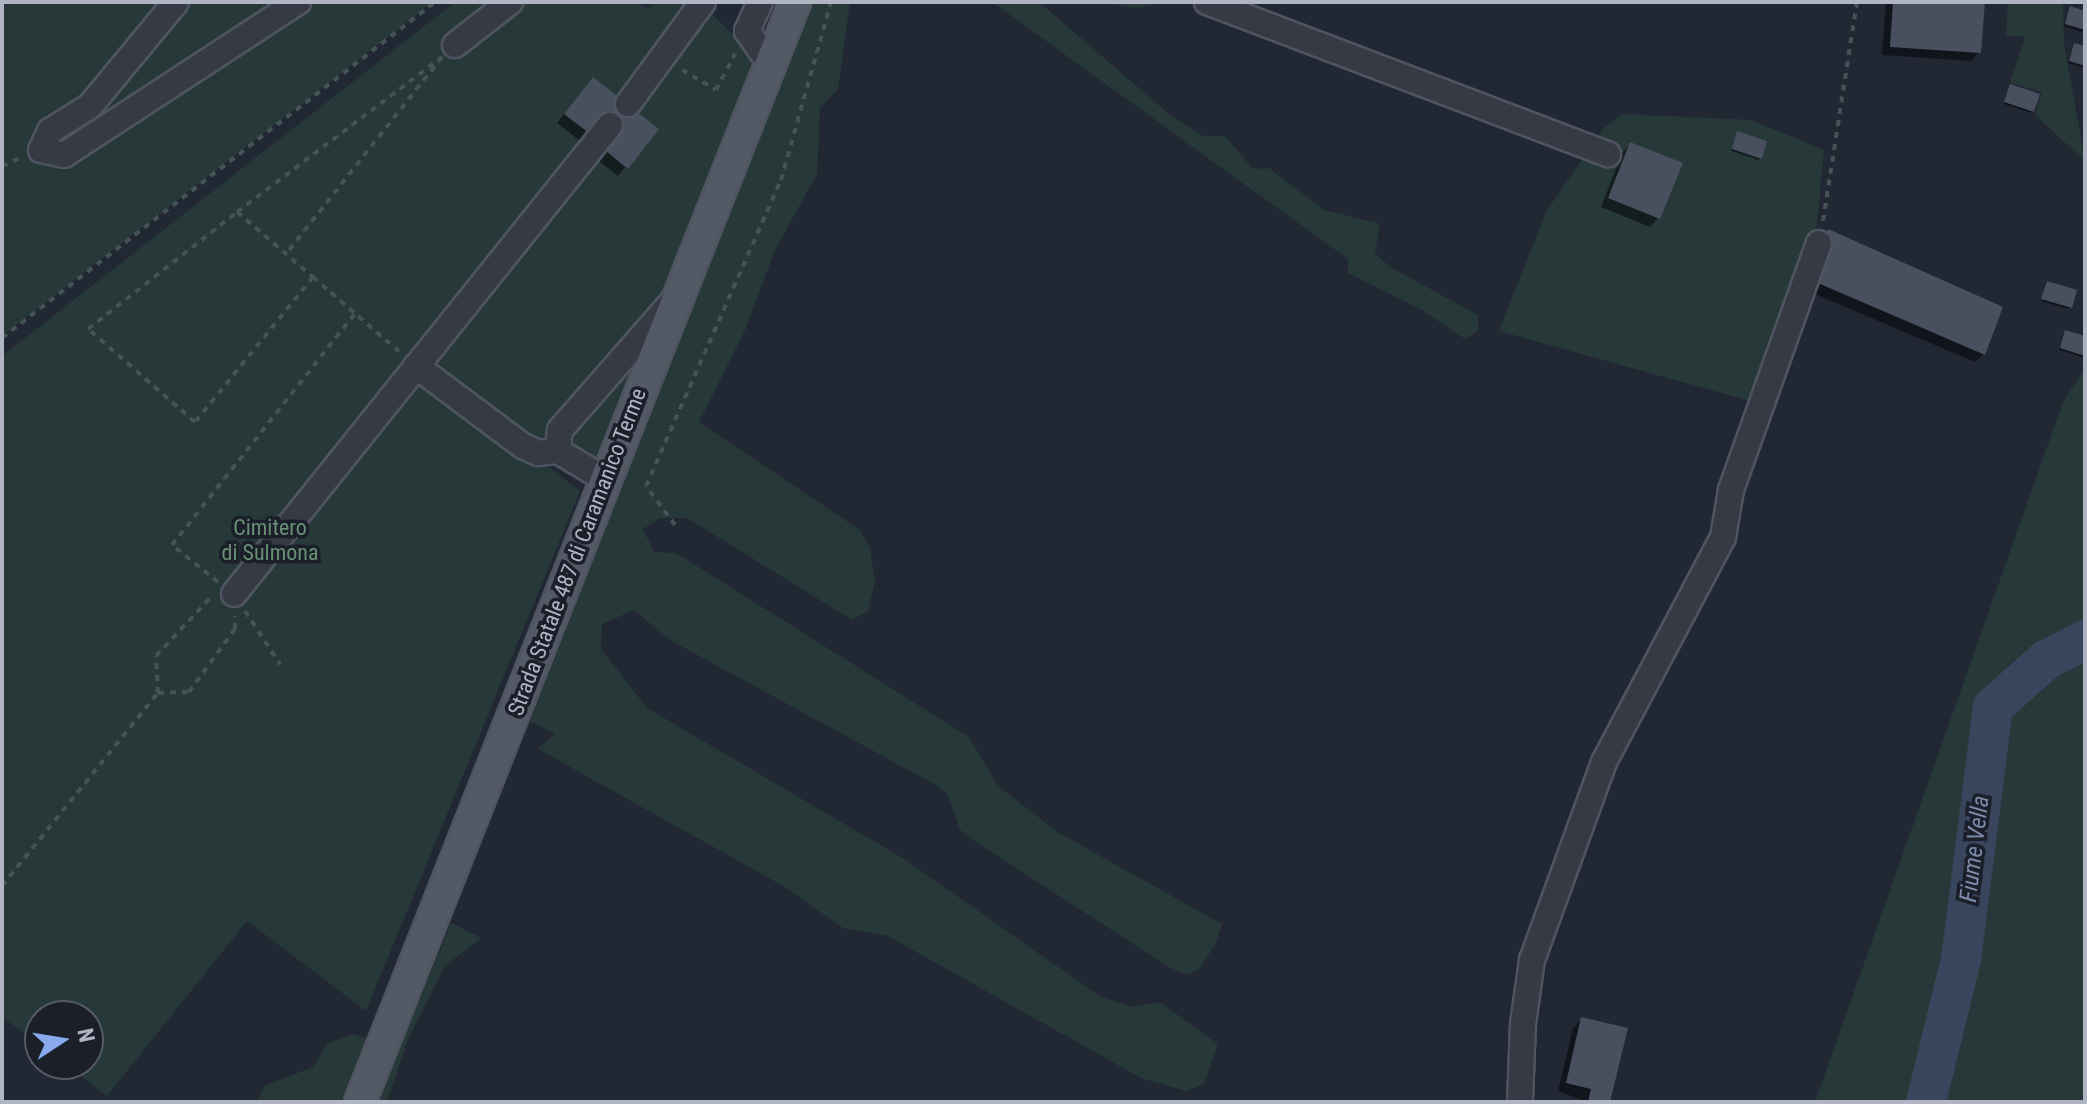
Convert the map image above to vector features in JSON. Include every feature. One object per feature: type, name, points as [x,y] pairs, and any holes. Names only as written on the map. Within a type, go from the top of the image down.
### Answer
[{"type":"main road","name":"Strada Statale 487 di Caramanico Terme","points":[[360,1102],[674,300],[795,2]]},
{"type":"street","points":[[176,2],[90,106],[50,131],[41,150],[64,155],[298,2]]},
{"type":"street","points":[[455,45],[510,2]]},
{"type":"street","points":[[628,104],[703,2]]},
{"type":"street","points":[[760,2],[747,31],[770,64]]},
{"type":"street","points":[[1207,2],[1608,154]]},
{"type":"street","points":[[234,594],[610,125]]},
{"type":"street","points":[[1520,1102],[1523,1024],[1532,960],[1604,762],[1723,537],[1731,490],[1819,243]]},
{"type":"street","points":[[558,451],[560,430],[674,300]]},
{"type":"street","points":[[416,366],[523,446],[538,453],[558,451],[606,480]]},
{"type":"path","points":[[2,338],[435,2]]},
{"type":"path","points":[[675,525],[646,486],[781,180],[831,2]]},
{"type":"path","points":[[1819,243],[1857,2]]},
{"type":"path","points":[[662,58],[716,90],[747,31]]},
{"type":"path","points":[[286,254],[442,57],[88,329],[195,422],[313,277]]},
{"type":"path","points":[[237,212],[416,366]]},
{"type":"path","points":[[280,664],[234,594],[172,545],[355,313]]},
{"type":"path","points":[[158,693],[189,692],[235,629],[234,594]]},
{"type":"path","points":[[2,886],[158,693],[156,656],[205,597],[234,594]]},
{"type":"green space","points":[[2,2],[433,2],[2,336]]},
{"type":"green space","name":"Cimitero di Sulmona","points":[[455,2],[637,2],[647,9],[655,2],[716,2],[709,11],[758,59],[669,292],[541,444],[523,447],[580,491],[366,1011],[247,921],[107,1096],[86,1080],[104,1080],[104,1000],[24,1000],[24,1033],[2,1017],[2,356]]},
{"type":"green space","points":[[813,2],[850,2],[838,89],[820,108],[817,174],[775,250],[745,330],[699,422],[860,530],[870,548],[875,582],[868,611],[852,620],[687,518],[661,518],[643,529],[654,552],[676,553],[969,737],[997,785],[1059,833],[1222,924],[1215,945],[1199,969],[1187,975],[1169,967],[960,830],[948,795],[934,784],[670,640],[634,610],[602,624],[601,649],[647,708],[904,859],[1101,997],[1133,1007],[1160,1002],[1218,1044],[1204,1084],[1186,1091],[1141,1078],[888,936],[843,928],[785,887],[538,749],[555,734],[530,721]]},
{"type":"green space","points":[[992,2],[1039,2],[1169,114],[1203,136],[1225,136],[1253,169],[1269,168],[1324,210],[1380,224],[1375,253],[1390,267],[1478,315],[1478,331],[1465,339],[1422,310],[1348,273],[1348,259]]},
{"type":"green space","points":[[1098,2],[1166,2],[1137,8]]},
{"type":"green space","points":[[2008,2],[2063,2],[2064,43],[2085,161],[2035,115],[2042,92],[2010,83],[2025,37],[2006,35]]},
{"type":"green space","points":[[1622,114],[1751,120],[1824,150],[1817,225],[1754,402],[1499,331],[1547,210],[1604,128]]},
{"type":"green space","points":[[653,332],[603,470],[576,449],[568,429]]},
{"type":"green space","points":[[2085,368],[2085,1102],[1815,1102],[2063,402]]},
{"type":"green space","points":[[451,923],[481,938],[444,967],[408,1039],[387,1102],[378,1102]]},
{"type":"green space","points":[[354,1034],[373,1041],[347,1102],[257,1102],[264,1086],[313,1067],[328,1043]]},
{"type":"building","points":[[1893,2],[1985,2],[1981,53],[1890,47]]},
{"type":"building","points":[[2070,6],[2085,11],[2085,30],[2065,24]]},
{"type":"building","points":[[2074,43],[2085,46],[2085,66],[2069,61]]},
{"type":"building","points":[[593,77],[659,129],[628,169],[606,151],[620,133],[602,119],[590,134],[564,114]]},
{"type":"building","points":[[2010,84],[2040,94],[2034,112],[2004,102]]},
{"type":"building","points":[[1737,131],[1767,141],[1762,159],[1732,149]]},
{"type":"building","points":[[1630,142],[1683,163],[1660,219],[1608,198]]},
{"type":"building","points":[[1828,229],[2003,307],[1985,355],[1811,280]]},
{"type":"building","points":[[2047,281],[2077,290],[2072,308],[2041,299]]},
{"type":"building","points":[[2065,330],[2085,336],[2085,356],[2060,348]]},
{"type":"building","points":[[1581,1017],[1628,1028],[1610,1102],[1588,1102],[1591,1089],[1566,1083]]},
{"type":"waterway","name":"Fiume Vella","points":[[1926,1102],[1961,960],[1993,707],[2046,660],[2085,640]]}]
